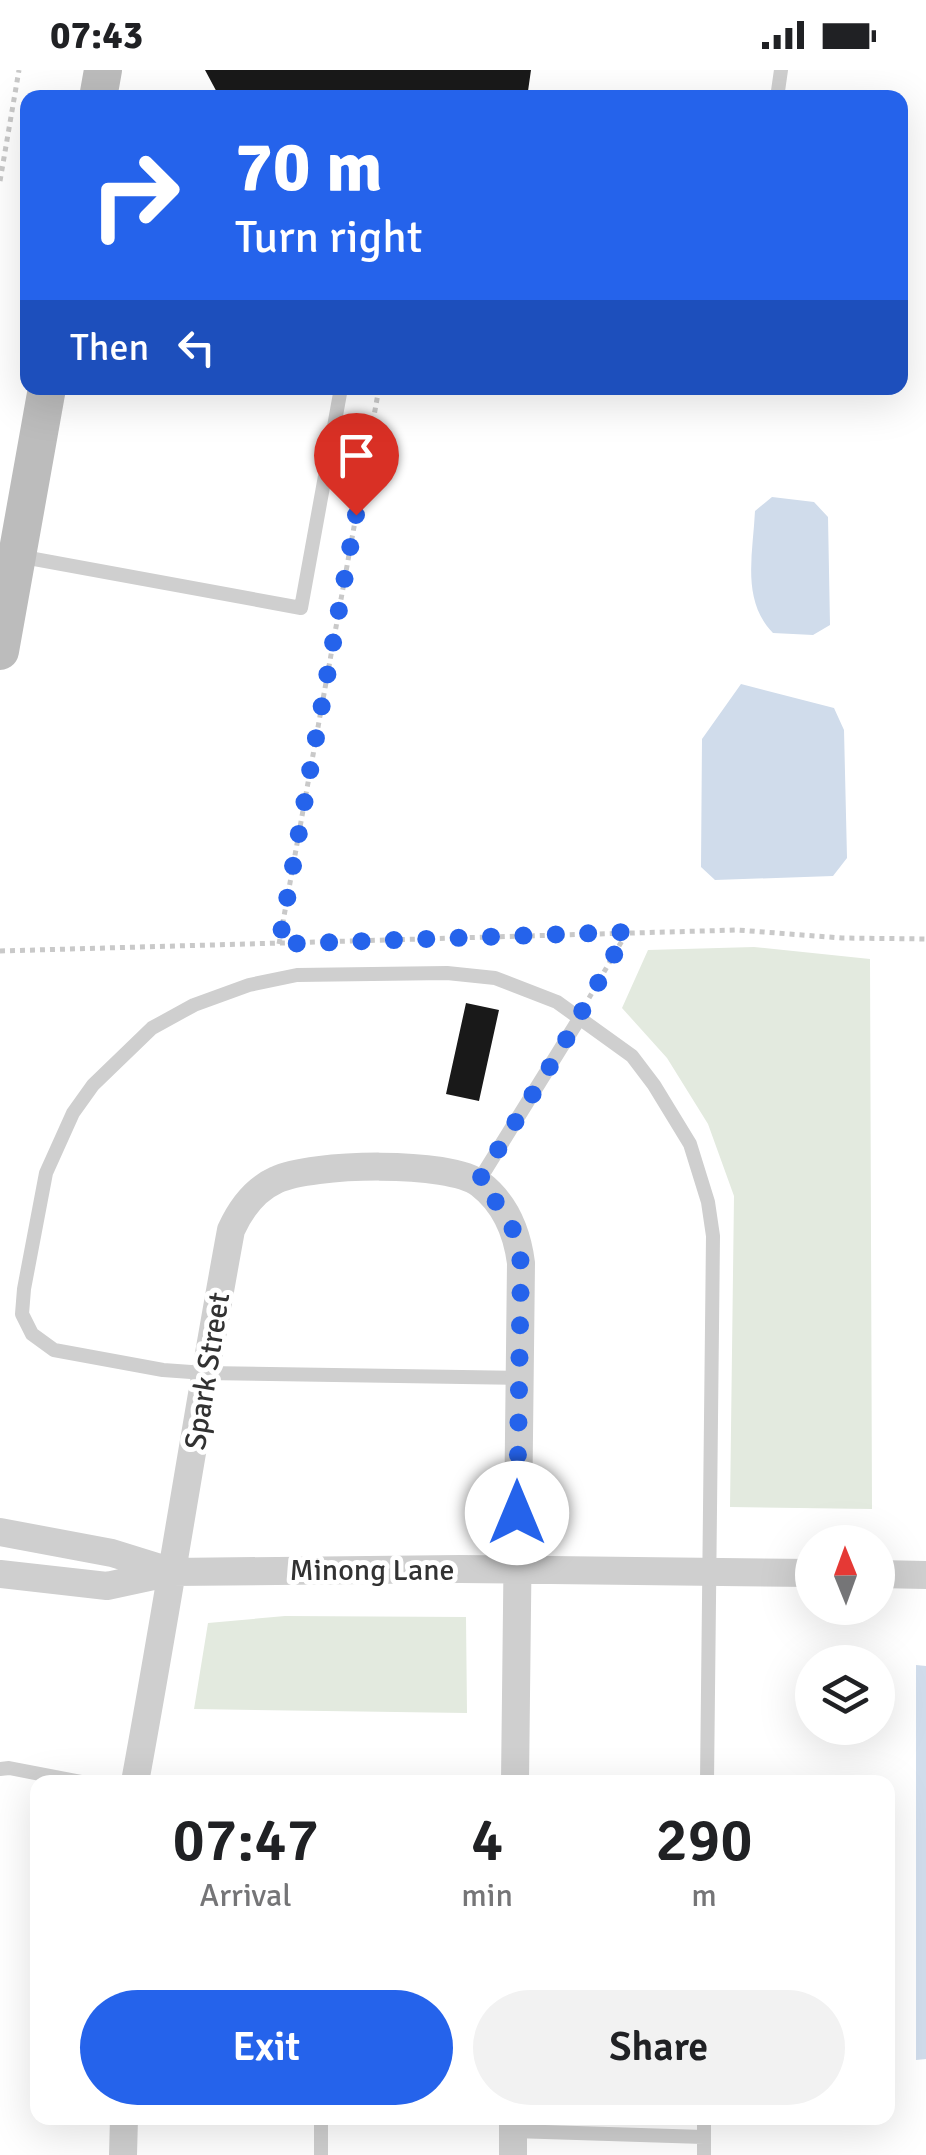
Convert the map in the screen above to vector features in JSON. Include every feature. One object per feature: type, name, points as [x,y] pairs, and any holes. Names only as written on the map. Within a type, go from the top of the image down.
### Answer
[{"type":"street","points":[[0,651],[9,555],[45,395]]},
{"type":"street","name":"Spark Street","points":[[136,1775],[186,1508],[205,1374],[237,1216],[254,1193],[279,1178],[316,1170],[432,1167],[478,1182]]},
{"type":"street","points":[[478,1182],[516,1230],[521,1264],[515,1775]]},
{"type":"street","name":"Minong Lane","points":[[0,1532],[112,1553],[172,1572]]},
{"type":"street","name":"Minong Lane","points":[[0,1574],[107,1586],[172,1572],[795,1574]]},
{"type":"street","points":[[895,1574],[926,1575]]},
{"type":"street","points":[[123,2155],[124,2125]]},
{"type":"lane","points":[[9,555],[302,608],[340,395]]},
{"type":"lane","points":[[518,1378],[205,1374],[54,1350],[32,1334],[22,1314],[46,1174],[83,1099],[152,1028],[194,1005],[249,985],[297,975],[447,973],[495,978],[557,1002],[632,1056],[690,1144],[708,1202],[713,1236],[707,1775]]},
{"type":"lane","points":[[478,1182],[578,1019]]},
{"type":"lane","points":[[0,1769],[46,1775]]},
{"type":"lane","points":[[321,2155],[322,2125]]},
{"type":"lane","points":[[704,2125],[704,2155]]},
{"type":"lane","points":[[513,2134],[704,2137]]},
{"type":"path","points":[[0,181],[19,70]]},
{"type":"path","points":[[279,944],[377,395]]},
{"type":"path","points":[[0,951],[737,930],[926,940]]},
{"type":"path","points":[[578,1019],[627,932]]},
{"type":"shaded area","points":[[754,947],[870,959],[872,1509],[730,1507],[734,1196],[708,1124],[667,1058],[622,1008],[648,950]]},
{"type":"shaded area","points":[[285,1616],[466,1617],[467,1713],[194,1709],[208,1623]]},
{"type":"water","points":[[772,497],[814,502],[828,517],[830,625],[813,635],[773,633],[756,606],[751,576],[755,511]]},
{"type":"water","points":[[741,684],[834,708],[844,730],[847,858],[833,876],[715,880],[701,867],[702,739]]},
{"type":"water","points":[[916,1665],[926,1666],[926,2059],[916,2060]]},
{"type":"building","points":[[205,70],[531,70],[528,90],[216,90]]},
{"type":"building","points":[[466,1003],[499,1010],[479,1101],[446,1094]]},
{"type":"route","points":[[356,515],[279,944],[627,932],[559,1052],[478,1182],[516,1230],[521,1264],[517,1513]]}]
